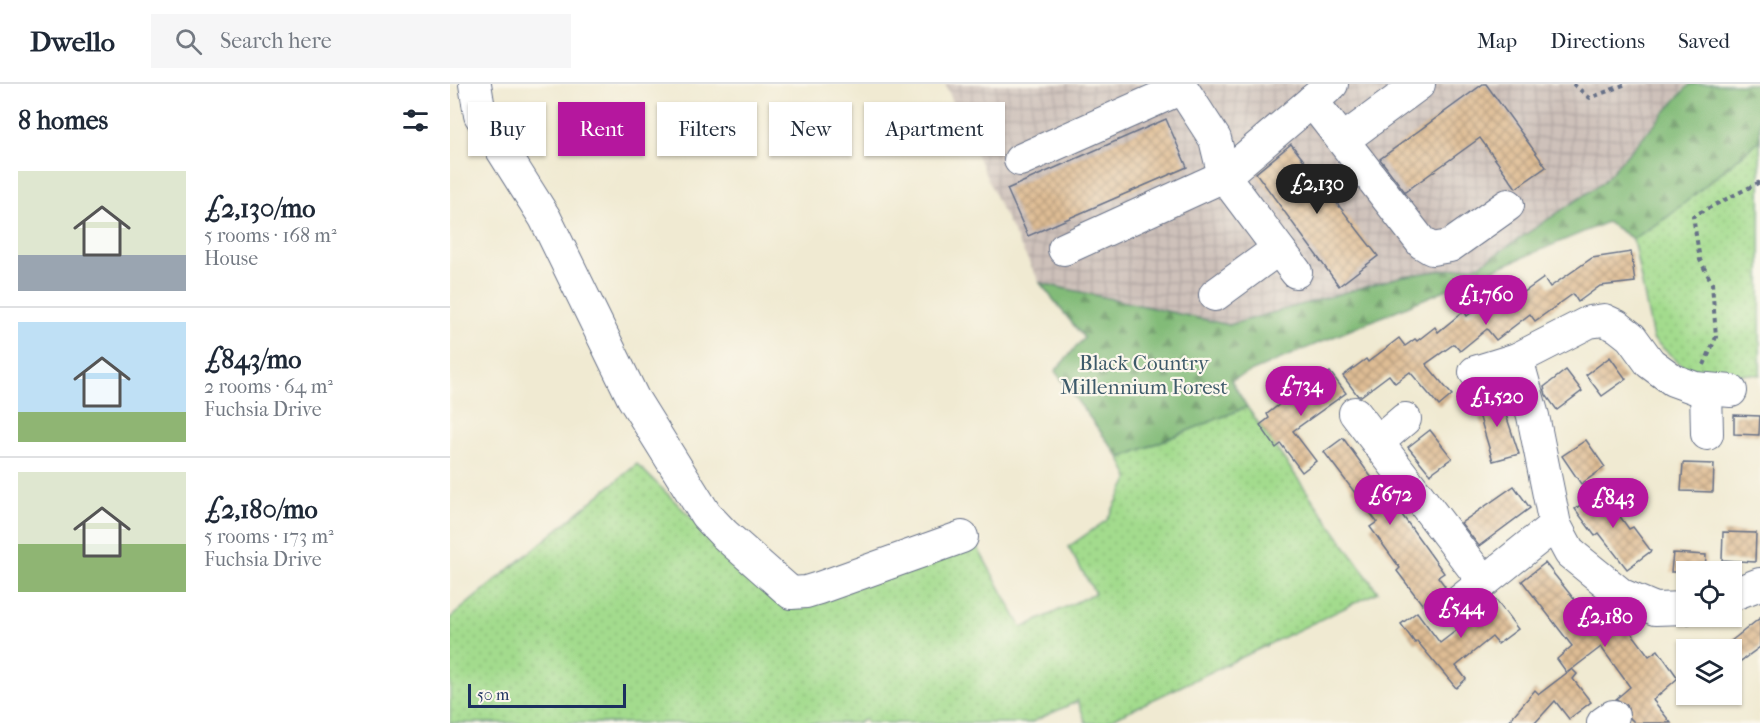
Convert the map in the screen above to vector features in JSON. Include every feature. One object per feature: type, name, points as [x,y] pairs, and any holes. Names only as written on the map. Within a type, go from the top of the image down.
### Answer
[{"type":"street","points":[[475,84],[480,115],[545,218],[633,398],[706,515],[724,534],[791,593],[806,592],[962,537]]},
{"type":"street","points":[[1343,140],[1419,84]]},
{"type":"street","points":[[1020,160],[1182,88],[1215,139],[1224,176],[1287,261],[1215,295]]},
{"type":"street","points":[[1064,249],[1224,176],[1322,93],[1343,140],[1422,243],[1432,249],[1450,246],[1508,205]]},
{"type":"street","points":[[1475,372],[1516,359],[1589,322],[1604,320],[1617,326],[1631,338],[1650,363],[1673,380],[1711,389],[1707,434]]},
{"type":"street","points":[[1516,359],[1533,416],[1555,525],[1570,553],[1622,595],[1655,609],[1676,608]]},
{"type":"street","points":[[1355,414],[1378,442],[1472,592],[1555,525]]},
{"type":"street","points":[[1378,442],[1405,419]]},
{"type":"street","points":[[1742,591],[1760,584]]},
{"type":"path","points":[[1573,84],[1590,98],[1626,84]]},
{"type":"path","points":[[1711,389],[1716,337],[1712,283],[1700,260],[1693,216],[1760,182]]},
{"type":"shaded area","points":[[945,84],[1688,84],[1602,183],[1480,265],[1403,276],[1229,325],[1040,283],[1001,209],[977,156],[1005,156],[1005,102],[953,102]]},
{"type":"green space","name":"Black Country Millennium Forest","points":[[1690,84],[1760,84],[1760,140],[1669,216],[1633,239],[1607,222],[1231,380],[1247,407],[1120,458],[1055,371],[1084,338],[1040,283],[1229,325],[1403,276],[1480,265],[1602,183]]},
{"type":"green space","points":[[1760,140],[1760,375],[1688,371],[1653,339],[1633,239],[1669,216]]},
{"type":"green space","points":[[1247,407],[1378,592],[1104,723],[1086,723],[1078,701],[1030,723],[867,723],[864,719],[858,723],[450,723],[450,618],[637,464],[706,532],[812,601],[974,541],[1022,628],[1095,593],[1068,547],[1107,520],[1129,478],[1120,458]]},
{"type":"building","points":[[1486,84],[1546,167],[1516,188],[1480,138],[1405,192],[1380,159]]},
{"type":"building","points":[[1166,119],[1187,167],[1028,236],[1007,189]]},
{"type":"building","points":[[1291,144],[1378,256],[1339,286],[1256,173]]},
{"type":"building","points":[[1631,252],[1635,282],[1600,286],[1578,302],[1573,294],[1535,321],[1530,314],[1496,340],[1487,329],[1460,351],[1454,344],[1426,364],[1452,395],[1439,406],[1410,372],[1395,383],[1389,375],[1361,396],[1358,396],[1343,376],[1366,359],[1368,362],[1399,338],[1405,346],[1415,339],[1417,341],[1435,327],[1438,332],[1464,311],[1467,316],[1497,293],[1506,305],[1544,278],[1550,287],[1592,258]]},
{"type":"building","points":[[1610,357],[1626,379],[1602,396],[1586,375]]},
{"type":"building","points":[[1566,370],[1582,391],[1557,410],[1546,395],[1544,387]]},
{"type":"building","points":[[1330,372],[1346,393],[1293,431],[1316,461],[1302,472],[1281,444],[1276,448],[1260,425],[1269,418],[1267,414],[1301,388],[1303,391]]},
{"type":"building","points":[[1499,394],[1519,454],[1493,461],[1475,401]]},
{"type":"building","points":[[1734,415],[1760,416],[1759,435],[1734,434]]},
{"type":"building","points":[[1430,430],[1452,458],[1430,474],[1408,447]]},
{"type":"building","points":[[1343,438],[1444,573],[1438,577],[1445,586],[1422,604],[1397,571],[1400,568],[1370,527],[1377,522],[1324,452]]},
{"type":"building","points":[[1586,440],[1605,467],[1581,484],[1562,456]]},
{"type":"building","points":[[1683,463],[1714,464],[1713,492],[1681,491]]},
{"type":"building","points":[[1514,486],[1530,508],[1479,546],[1461,523]]},
{"type":"building","points":[[1601,490],[1629,529],[1633,527],[1651,551],[1627,569],[1599,533],[1595,536],[1575,509]]},
{"type":"building","points":[[1723,532],[1756,533],[1755,562],[1722,560]]},
{"type":"building","points":[[1673,553],[1706,555],[1706,561],[1676,561],[1676,572],[1671,572]]},
{"type":"building","points":[[1545,563],[1602,634],[1622,620],[1649,656],[1658,650],[1676,675],[1676,680],[1653,700],[1671,723],[1635,723],[1630,718],[1627,705],[1616,699],[1630,687],[1601,647],[1567,673],[1557,659],[1572,646],[1522,581]]},
{"type":"building","points":[[1496,600],[1518,629],[1498,644],[1492,637],[1456,666],[1466,679],[1456,688],[1401,624],[1417,612],[1440,643]]},
{"type":"building","points":[[1760,618],[1760,647],[1742,660],[1742,639],[1734,639]]},
{"type":"building","points":[[1572,669],[1577,674],[1573,679],[1591,702],[1569,719],[1555,701],[1535,723],[1507,723],[1535,690],[1539,694]]}]
